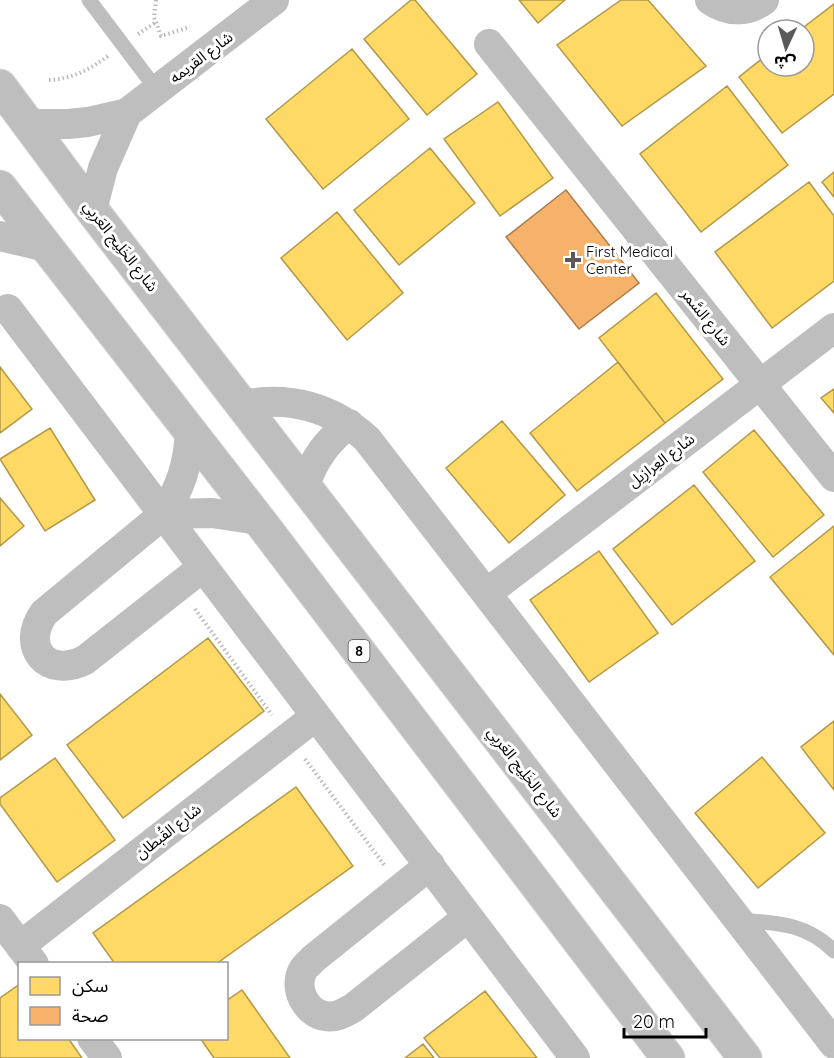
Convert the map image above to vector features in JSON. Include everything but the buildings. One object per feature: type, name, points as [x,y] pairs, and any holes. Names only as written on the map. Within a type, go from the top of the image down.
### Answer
[{"type":"highway","name":"شارع الخَلِيج العَربِي","points":[[0,86],[92,210],[745,1058]]},
{"type":"highway","name":"8","points":[[0,187],[259,520],[668,1058]]},
{"type":"street","name":"شارع القريمه","points":[[27,124],[88,122],[126,113],[274,0]]},
{"type":"street","points":[[710,0],[722,8],[735,10],[748,9],[764,0]]},
{"type":"street","name":"شارع السَّمر","points":[[489,44],[834,477]]},
{"type":"street","points":[[92,210],[103,168],[126,113]]},
{"type":"street","points":[[0,236],[46,247]]},
{"type":"street","points":[[8,309],[575,1058]]},
{"type":"street","name":"شارع العِرازِيل","points":[[487,593],[834,328]]},
{"type":"street","points":[[243,405],[284,401],[306,405],[349,424],[375,448],[834,1044]]},
{"type":"street","points":[[305,485],[317,457],[336,434],[349,424]]},
{"type":"street","points":[[190,432],[184,475],[164,514],[44,613],[37,624],[34,638],[38,651],[46,661],[59,667],[72,666],[84,660],[204,567]]},
{"type":"street","points":[[164,514],[212,513],[259,520]]},
{"type":"street","name":"شارع القُبطان","points":[[27,955],[316,716]]},
{"type":"street","points":[[430,866],[313,959],[303,970],[299,985],[302,999],[312,1010],[325,1016],[340,1015],[353,1008],[468,917]]},
{"type":"street","points":[[0,919],[27,955]]},
{"type":"street","points":[[94,1040],[107,1058]]},
{"type":"lane","points":[[89,0],[157,90]]},
{"type":"lane","points":[[739,920],[804,929],[825,942],[834,951]]},
{"type":"path","points":[[156,0],[154,17],[161,36]]},
{"type":"place","name":"First Medical Center","points":[[573,260]]}]
